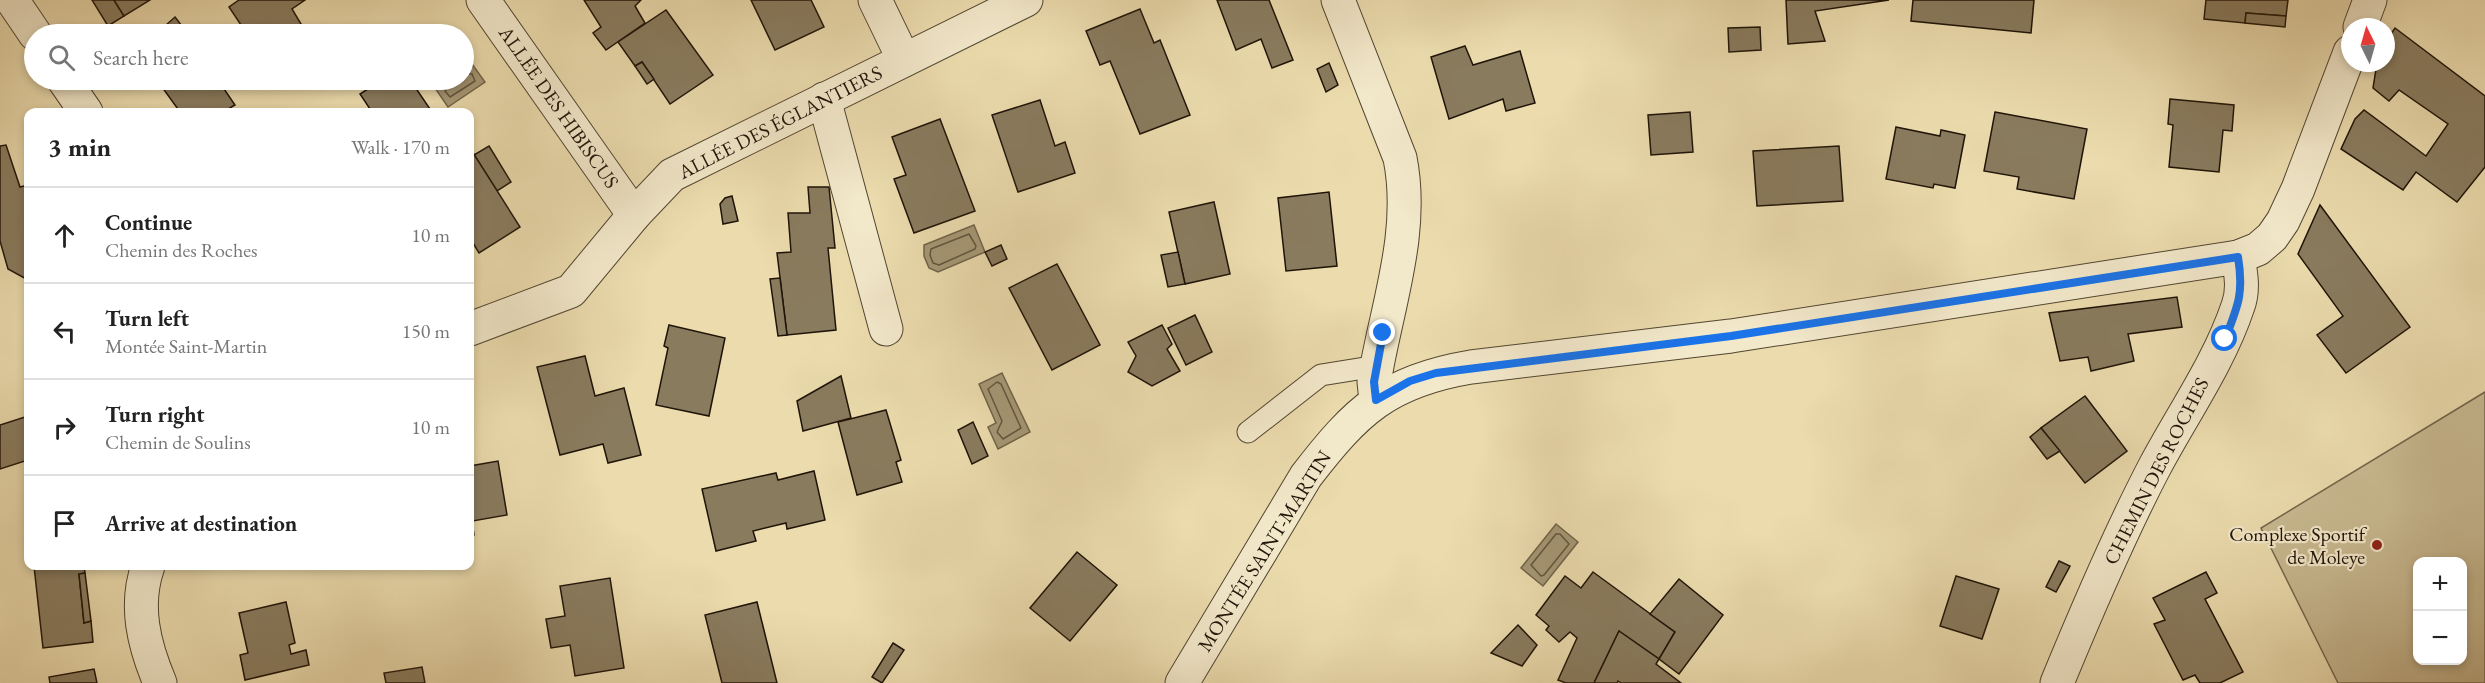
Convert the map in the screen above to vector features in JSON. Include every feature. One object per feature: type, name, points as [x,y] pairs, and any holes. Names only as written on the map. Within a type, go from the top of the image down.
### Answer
[{"type":"street","points":[[12,0],[28,24]]},
{"type":"street","name":"ALLÉE DES HIBISCUS","points":[[483,0],[634,215]]},
{"type":"street","points":[[875,0],[903,60]]},
{"type":"street","name":"ALLÉE DES ÉGLANTIERS","points":[[474,327],[571,291],[634,215],[672,175],[1026,0]]},
{"type":"street","points":[[1338,0],[1400,158],[1404,182],[1406,208],[1398,265],[1374,382],[1376,400]]},
{"type":"street","points":[[2363,18],[2370,0]]},
{"type":"street","name":"MONTÉE SAINT-MARTIN","points":[[1182,683],[1306,476],[1330,445],[1376,400],[1410,381],[1459,369],[1731,336],[2238,257],[2258,249],[2272,237],[2283,221],[2298,189],[2342,72]]},
{"type":"street","points":[[71,90],[83,108]]},
{"type":"street","points":[[824,99],[886,329]]},
{"type":"street","name":"CHEMIN DES ROCHES","points":[[2057,683],[2086,613],[2153,469],[2225,339],[2239,304],[2242,282],[2238,257]]},
{"type":"street","points":[[147,570],[141,604],[143,630],[151,661],[160,683]]},
{"type":"lane","points":[[1248,432],[1322,375],[1377,366]]},
{"type":"shaded area","name":"Complexe Sportif de Moleye","points":[[2485,392],[2485,683],[2338,683],[2261,528]]},
{"type":"water","points":[[474,67],[485,82],[474,89]]},
{"type":"water","points":[[436,90],[473,90],[448,107]]},
{"type":"water","points":[[974,225],[985,252],[938,272],[929,268],[924,256],[924,245]]},
{"type":"water","points":[[1002,373],[1030,432],[998,449],[988,427],[996,423],[979,384]]},
{"type":"water","points":[[1556,524],[1578,542],[1543,586],[1521,568]]},
{"type":"building","points":[[92,0],[114,0],[124,16],[111,24],[107,24]]},
{"type":"building","points":[[114,0],[150,0],[124,16]]},
{"type":"building","points":[[239,0],[305,0],[292,9],[301,24],[240,24],[229,7]]},
{"type":"building","points":[[584,0],[641,0],[635,6],[645,23],[606,50],[593,33],[601,27]]},
{"type":"building","points":[[751,0],[811,0],[824,27],[775,50]]},
{"type":"building","points":[[1217,0],[1269,0],[1293,60],[1272,68],[1261,39],[1236,50]]},
{"type":"building","points":[[1786,0],[1889,0],[1815,11],[1825,41],[1788,44]]},
{"type":"building","points":[[1913,0],[2034,0],[2031,33],[1911,21]]},
{"type":"building","points":[[2206,0],[2288,0],[2286,16],[2246,13],[2245,23],[2204,19]]},
{"type":"building","points":[[1140,9],[1154,43],[1160,40],[1190,115],[1140,134],[1110,61],[1100,65],[1086,31]]},
{"type":"building","points":[[666,10],[713,75],[670,104],[642,62],[635,66],[618,42]]},
{"type":"building","points":[[2246,13],[2286,16],[2285,27],[2245,23]]},
{"type":"building","points":[[175,17],[180,24],[167,24]]},
{"type":"building","points":[[1760,27],[1761,50],[1729,52],[1728,28]]},
{"type":"building","points":[[2395,28],[2485,96],[2485,167],[2457,202],[2416,172],[2403,190],[2341,149],[2355,119],[2364,110],[2426,156],[2448,124],[2399,90],[2389,101],[2373,88],[2376,72],[2395,72]]},
{"type":"building","points":[[1465,46],[1473,65],[1520,51],[1535,103],[1506,111],[1503,99],[1449,119],[1431,57]]},
{"type":"building","points":[[642,62],[654,79],[647,84],[635,66]]},
{"type":"building","points":[[1329,63],[1338,85],[1326,92],[1317,69]]},
{"type":"building","points":[[164,90],[225,90],[235,105],[230,108],[177,108]]},
{"type":"building","points":[[366,90],[417,90],[429,108],[369,108],[360,94]]},
{"type":"building","points":[[2170,99],[2234,105],[2232,131],[2223,130],[2219,172],[2169,167],[2173,125],[2168,124]]},
{"type":"building","points":[[1040,100],[1055,146],[1065,142],[1075,173],[1018,192],[992,115]]},
{"type":"building","points":[[1690,112],[1693,152],[1651,155],[1648,115]]},
{"type":"building","points":[[1995,112],[2087,129],[2074,199],[2017,189],[2019,177],[1984,171]]},
{"type":"building","points":[[940,119],[975,211],[914,233],[894,179],[906,175],[892,137]]},
{"type":"building","points":[[1896,127],[1940,136],[1941,130],[1965,135],[1955,188],[1934,184],[1933,188],[1886,179]]},
{"type":"building","points":[[6,145],[20,187],[24,186],[24,278],[8,269],[0,241],[0,146]]},
{"type":"building","points":[[489,146],[511,182],[497,191],[474,155]]},
{"type":"building","points":[[1839,146],[1843,201],[1757,206],[1753,151]]},
{"type":"building","points":[[474,154],[520,227],[479,253],[474,245]]},
{"type":"building","points":[[808,187],[829,187],[835,248],[828,248],[836,330],[787,335],[777,253],[791,252],[788,213],[810,213]]},
{"type":"building","points":[[1329,192],[1337,266],[1286,271],[1278,198]]},
{"type":"building","points":[[732,196],[738,221],[723,224],[720,204],[725,198]]},
{"type":"building","points":[[1214,202],[1230,274],[1185,284],[1169,212]]},
{"type":"building","points":[[2320,205],[2410,327],[2346,373],[2317,335],[2343,316],[2298,254]]},
{"type":"building","points":[[1001,245],[1007,259],[992,266],[985,252]]},
{"type":"building","points":[[1178,252],[1185,284],[1168,287],[1161,255]]},
{"type":"building","points":[[1057,264],[1100,345],[1052,370],[1009,288]]},
{"type":"building","points":[[780,278],[787,335],[778,336],[770,279]]},
{"type":"building","points":[[2177,297],[2182,327],[2128,334],[2134,361],[2091,371],[2088,357],[2060,361],[2049,313]]},
{"type":"building","points":[[1195,315],[1212,352],[1186,365],[1168,328]]},
{"type":"building","points":[[669,325],[725,338],[709,416],[656,405],[668,348],[664,346]]},
{"type":"building","points":[[1162,325],[1172,344],[1167,349],[1180,371],[1152,386],[1128,372],[1136,356],[1128,342]]},
{"type":"building","points":[[585,356],[595,396],[624,388],[641,455],[608,463],[603,444],[560,455],[537,367]]},
{"type":"building","points":[[841,376],[851,418],[803,431],[797,401]]},
{"type":"building","points":[[2085,396],[2127,451],[2085,483],[2041,428]]},
{"type":"building","points":[[886,410],[901,460],[896,462],[902,482],[857,495],[838,422]]},
{"type":"building","points":[[24,417],[24,461],[0,469],[0,425]]},
{"type":"building","points":[[973,422],[988,456],[972,464],[958,430]]},
{"type":"building","points":[[2041,428],[2060,451],[2047,459],[2030,437]]},
{"type":"building","points":[[498,461],[507,515],[474,521],[474,465]]},
{"type":"building","points":[[814,471],[825,520],[787,529],[786,523],[753,531],[756,541],[716,551],[702,489],[776,473],[778,480]]},
{"type":"building","points":[[1077,552],[1117,585],[1070,641],[1030,608]]},
{"type":"building","points":[[2059,561],[2070,566],[2056,592],[2046,587]]},
{"type":"building","points":[[34,570],[85,570],[85,573],[79,574],[84,623],[91,621],[93,642],[43,648]]},
{"type":"building","points":[[1593,572],[1675,632],[1659,659],[1619,631],[1594,683],[1566,683],[1558,680],[1577,638],[1570,632],[1559,642],[1546,630],[1549,626],[1536,615],[1565,576],[1581,588]]},
{"type":"building","points":[[2206,572],[2217,593],[2205,599],[2243,672],[2220,683],[2200,683],[2195,675],[2183,680],[2154,624],[2165,620],[2153,598]]},
{"type":"building","points":[[85,573],[91,621],[84,623],[79,574]]},
{"type":"building","points":[[1956,576],[1999,589],[1982,639],[1940,626]]},
{"type":"building","points":[[610,578],[624,668],[575,676],[570,645],[551,648],[546,619],[565,616],[560,586]]},
{"type":"building","points":[[1679,579],[1723,615],[1679,674],[1659,659],[1675,632],[1650,614]]},
{"type":"building","points":[[286,602],[295,643],[289,645],[291,654],[306,650],[309,665],[245,680],[240,655],[248,653],[239,613]]},
{"type":"building","points":[[757,602],[777,683],[722,683],[705,615]]},
{"type":"building","points":[[1518,625],[1537,645],[1522,666],[1491,653]]},
{"type":"building","points":[[1619,631],[1659,659],[1656,664],[1681,683],[1621,683],[1618,681],[1617,683],[1594,683]]},
{"type":"building","points":[[893,643],[904,650],[882,683],[872,677]]},
{"type":"building","points":[[422,667],[425,683],[386,683],[384,673]]},
{"type":"building","points":[[94,669],[97,683],[50,683],[49,677]]},
{"type":"place","name":"Complexe Sportif de Moleye","points":[[2377,545]]},
{"type":"route","points":[[1383,333],[1374,382],[1376,400],[1410,381],[1436,373],[1471,367],[1731,336],[2238,257],[2242,282],[2239,304],[2225,339]]}]
